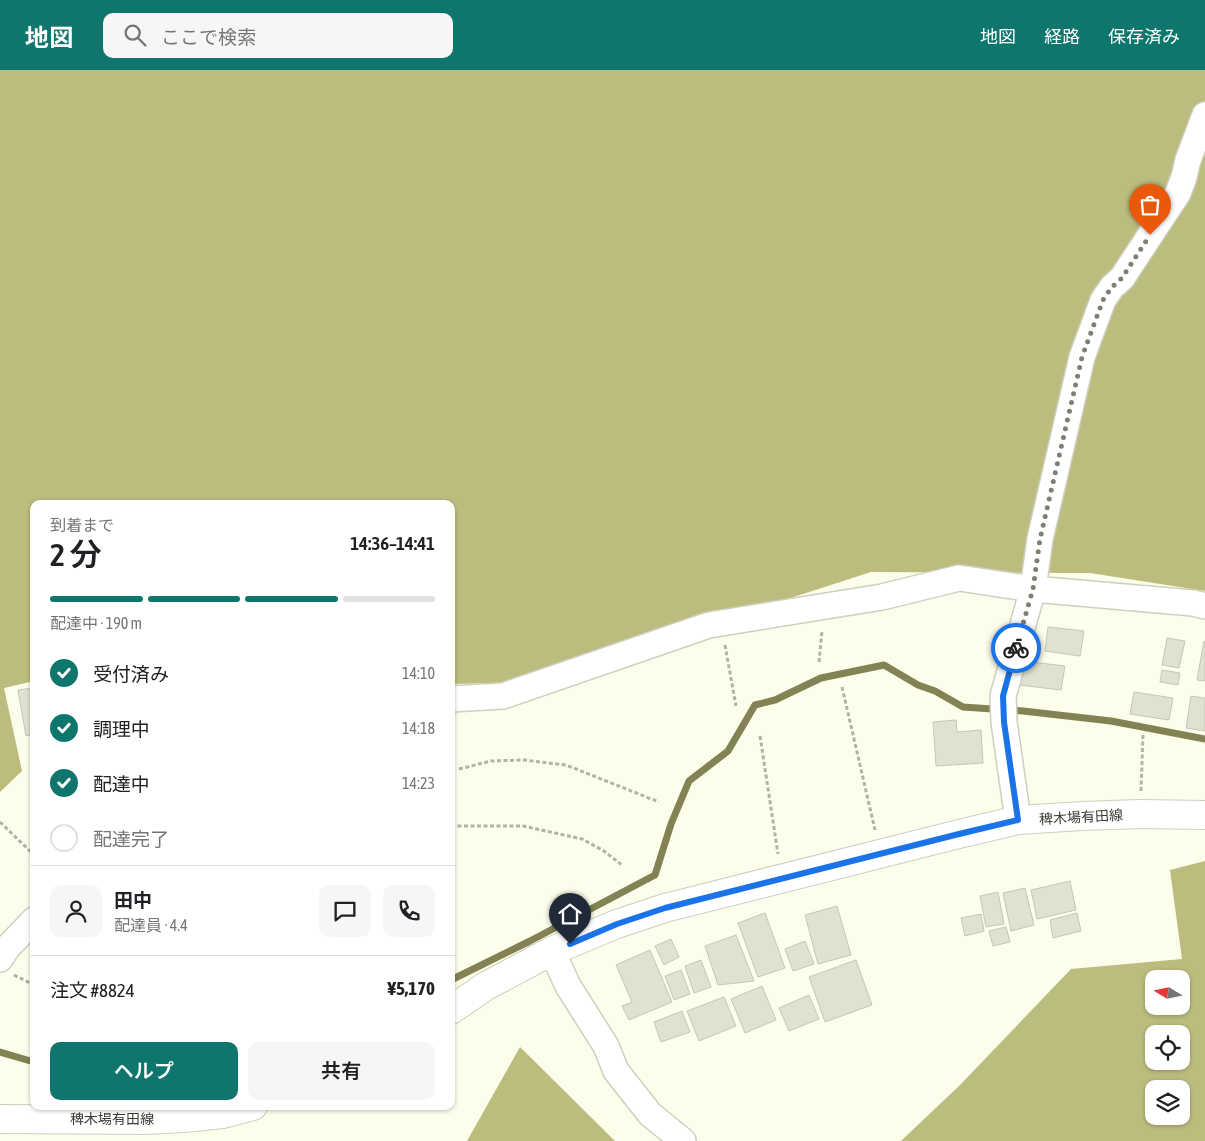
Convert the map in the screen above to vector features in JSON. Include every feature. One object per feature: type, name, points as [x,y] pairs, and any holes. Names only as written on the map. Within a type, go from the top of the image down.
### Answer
[{"type":"main road","name":"稗木場有田線","points":[[455,1007],[486,986],[552,952],[617,924],[665,908],[1018,820],[1140,814],[1205,815]]},
{"type":"main road","name":"稗木場有田線","points":[[0,1119],[146,1120],[223,1114],[238,1110]]},
{"type":"street","points":[[1018,820],[1004,722],[1003,696],[1033,589],[1042,529],[1082,357],[1103,300],[1112,287],[1122,278],[1178,193],[1205,115]]},
{"type":"street","points":[[455,698],[503,696],[709,625],[882,597],[959,578],[1033,589],[1193,603],[1205,606]]},
{"type":"street","points":[[4,966],[7,948],[30,924]]},
{"type":"street","points":[[552,952],[568,986],[606,1046],[616,1071],[650,1114],[683,1141]]},
{"type":"path","points":[[819,662],[822,629]]},
{"type":"path","points":[[724,636],[736,706]]},
{"type":"path","points":[[842,687],[876,833]]},
{"type":"path","points":[[1140,814],[1143,734]]},
{"type":"path","points":[[760,736],[778,854]]},
{"type":"path","points":[[459,769],[491,761],[524,760],[566,765],[659,802]]},
{"type":"path","points":[[0,822],[30,851]]},
{"type":"path","points":[[455,826],[524,826],[582,839],[604,851],[623,866]]},
{"type":"path","points":[[4,966],[30,982]]},
{"type":"green space","points":[[0,70],[1205,70],[1205,591],[1090,573],[871,572],[531,682],[455,684],[455,500],[30,500],[30,682],[4,688],[22,771],[0,792]]},
{"type":"green space","points":[[1205,861],[1205,1141],[901,1141],[960,1085],[1071,969],[1182,959],[1170,870]]},
{"type":"green space","points":[[520,1047],[615,1141],[467,1141]]},
{"type":"building","points":[[1048,627],[1084,631],[1080,656],[1045,651]]},
{"type":"building","points":[[1167,638],[1185,641],[1179,668],[1162,665]]},
{"type":"building","points":[[1205,642],[1205,681],[1197,680]]},
{"type":"building","points":[[1023,661],[1065,666],[1061,690],[1019,685]]},
{"type":"building","points":[[1162,670],[1180,673],[1178,685],[1160,682]]},
{"type":"building","points":[[30,688],[30,735],[26,736],[18,690]]},
{"type":"building","points":[[1134,692],[1173,698],[1169,720],[1130,714]]},
{"type":"building","points":[[1191,696],[1205,698],[1205,731],[1186,728]]},
{"type":"building","points":[[956,720],[957,732],[981,730],[983,763],[936,766],[933,722]]},
{"type":"building","points":[[1070,881],[1076,910],[1037,919],[1031,890]]},
{"type":"building","points":[[1025,888],[1034,925],[1011,931],[1003,893]]},
{"type":"building","points":[[998,892],[1004,924],[986,927],[980,896]]},
{"type":"building","points":[[837,906],[851,955],[818,964],[805,915]]},
{"type":"building","points":[[765,913],[785,968],[758,977],[738,923]]},
{"type":"building","points":[[1077,913],[1081,931],[1053,938],[1050,920]]},
{"type":"building","points":[[981,914],[984,931],[965,936],[961,918]]},
{"type":"building","points":[[1006,927],[1010,942],[993,946],[989,931]]},
{"type":"building","points":[[736,935],[754,981],[718,985],[705,946]]},
{"type":"building","points":[[671,939],[679,957],[664,965],[655,946]]},
{"type":"building","points":[[805,941],[814,964],[793,971],[785,949]]},
{"type":"building","points":[[650,950],[672,1002],[629,1020],[622,1006],[632,1002],[616,965]]},
{"type":"building","points":[[701,960],[711,987],[694,993],[685,966]]},
{"type":"building","points":[[856,960],[872,1005],[825,1022],[809,977]]},
{"type":"building","points":[[681,970],[690,994],[674,1000],[665,976]]},
{"type":"building","points":[[762,986],[776,1020],[745,1033],[731,999]]},
{"type":"building","points":[[809,995],[819,1019],[789,1031],[779,1008]]},
{"type":"building","points":[[724,997],[736,1026],[699,1041],[687,1011]]},
{"type":"building","points":[[682,1011],[690,1032],[661,1042],[654,1022]]},
{"type":"waterway","points":[[455,978],[655,875],[671,824],[689,781],[728,751],[755,705],[775,700],[821,678],[884,665],[918,685],[935,691],[963,707],[1023,711],[1111,721],[1205,739]]},
{"type":"waterway","points":[[0,1052],[30,1061]]},
{"type":"way so far","points":[[1016,648],[1033,589],[1040,539],[1082,357],[1103,300],[1112,287],[1122,278],[1150,235]]},
{"type":"route","points":[[570,944],[617,924],[665,908],[1018,820],[1004,722],[1003,696],[1016,648]]}]
